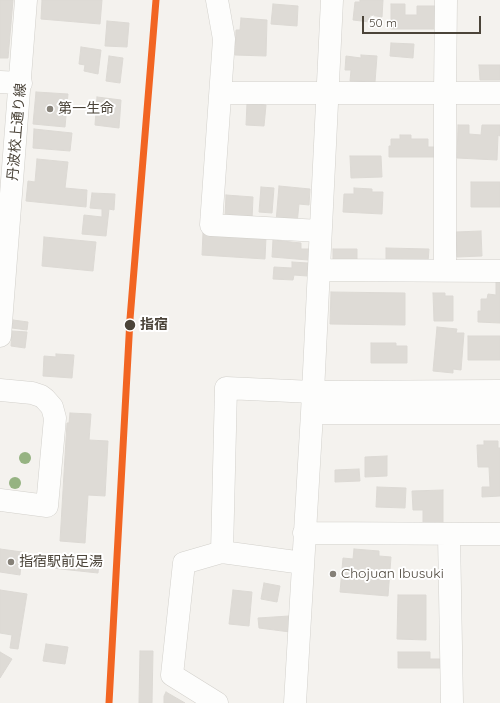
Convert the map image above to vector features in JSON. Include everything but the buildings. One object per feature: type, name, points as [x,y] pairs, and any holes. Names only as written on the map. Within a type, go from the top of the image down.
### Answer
[{"type":"street","name":"丹波校上通り線","points":[[0,336],[10,82],[26,0]]},
{"type":"street","points":[[216,0],[224,39],[211,225],[320,231]]},
{"type":"street","points":[[296,703],[332,0]]},
{"type":"street","points":[[445,270],[446,0]]},
{"type":"street","points":[[221,93],[500,93]]},
{"type":"street","points":[[319,270],[500,271]]},
{"type":"street","points":[[222,552],[226,388],[312,403],[500,413]]},
{"type":"street","points":[[0,390],[32,393],[41,396],[52,408],[55,418],[47,506],[0,500]]},
{"type":"street","points":[[312,403],[500,391]]},
{"type":"street","points":[[304,533],[500,534]]},
{"type":"street","points":[[449,534],[452,703]]},
{"type":"street","points":[[216,703],[172,676],[184,563],[222,552],[303,563]]},
{"type":"transit line","points":[[109,703],[130,319],[156,0]]},
{"type":"place","name":"第一生命","points":[[50,109]]},
{"type":"place","name":"指宿","points":[[130,325]]},
{"type":"place","name":"指宿駅前足湯","points":[[11,562]]},
{"type":"place","name":"Chojuan Ibusuki","points":[[333,574]]}]
